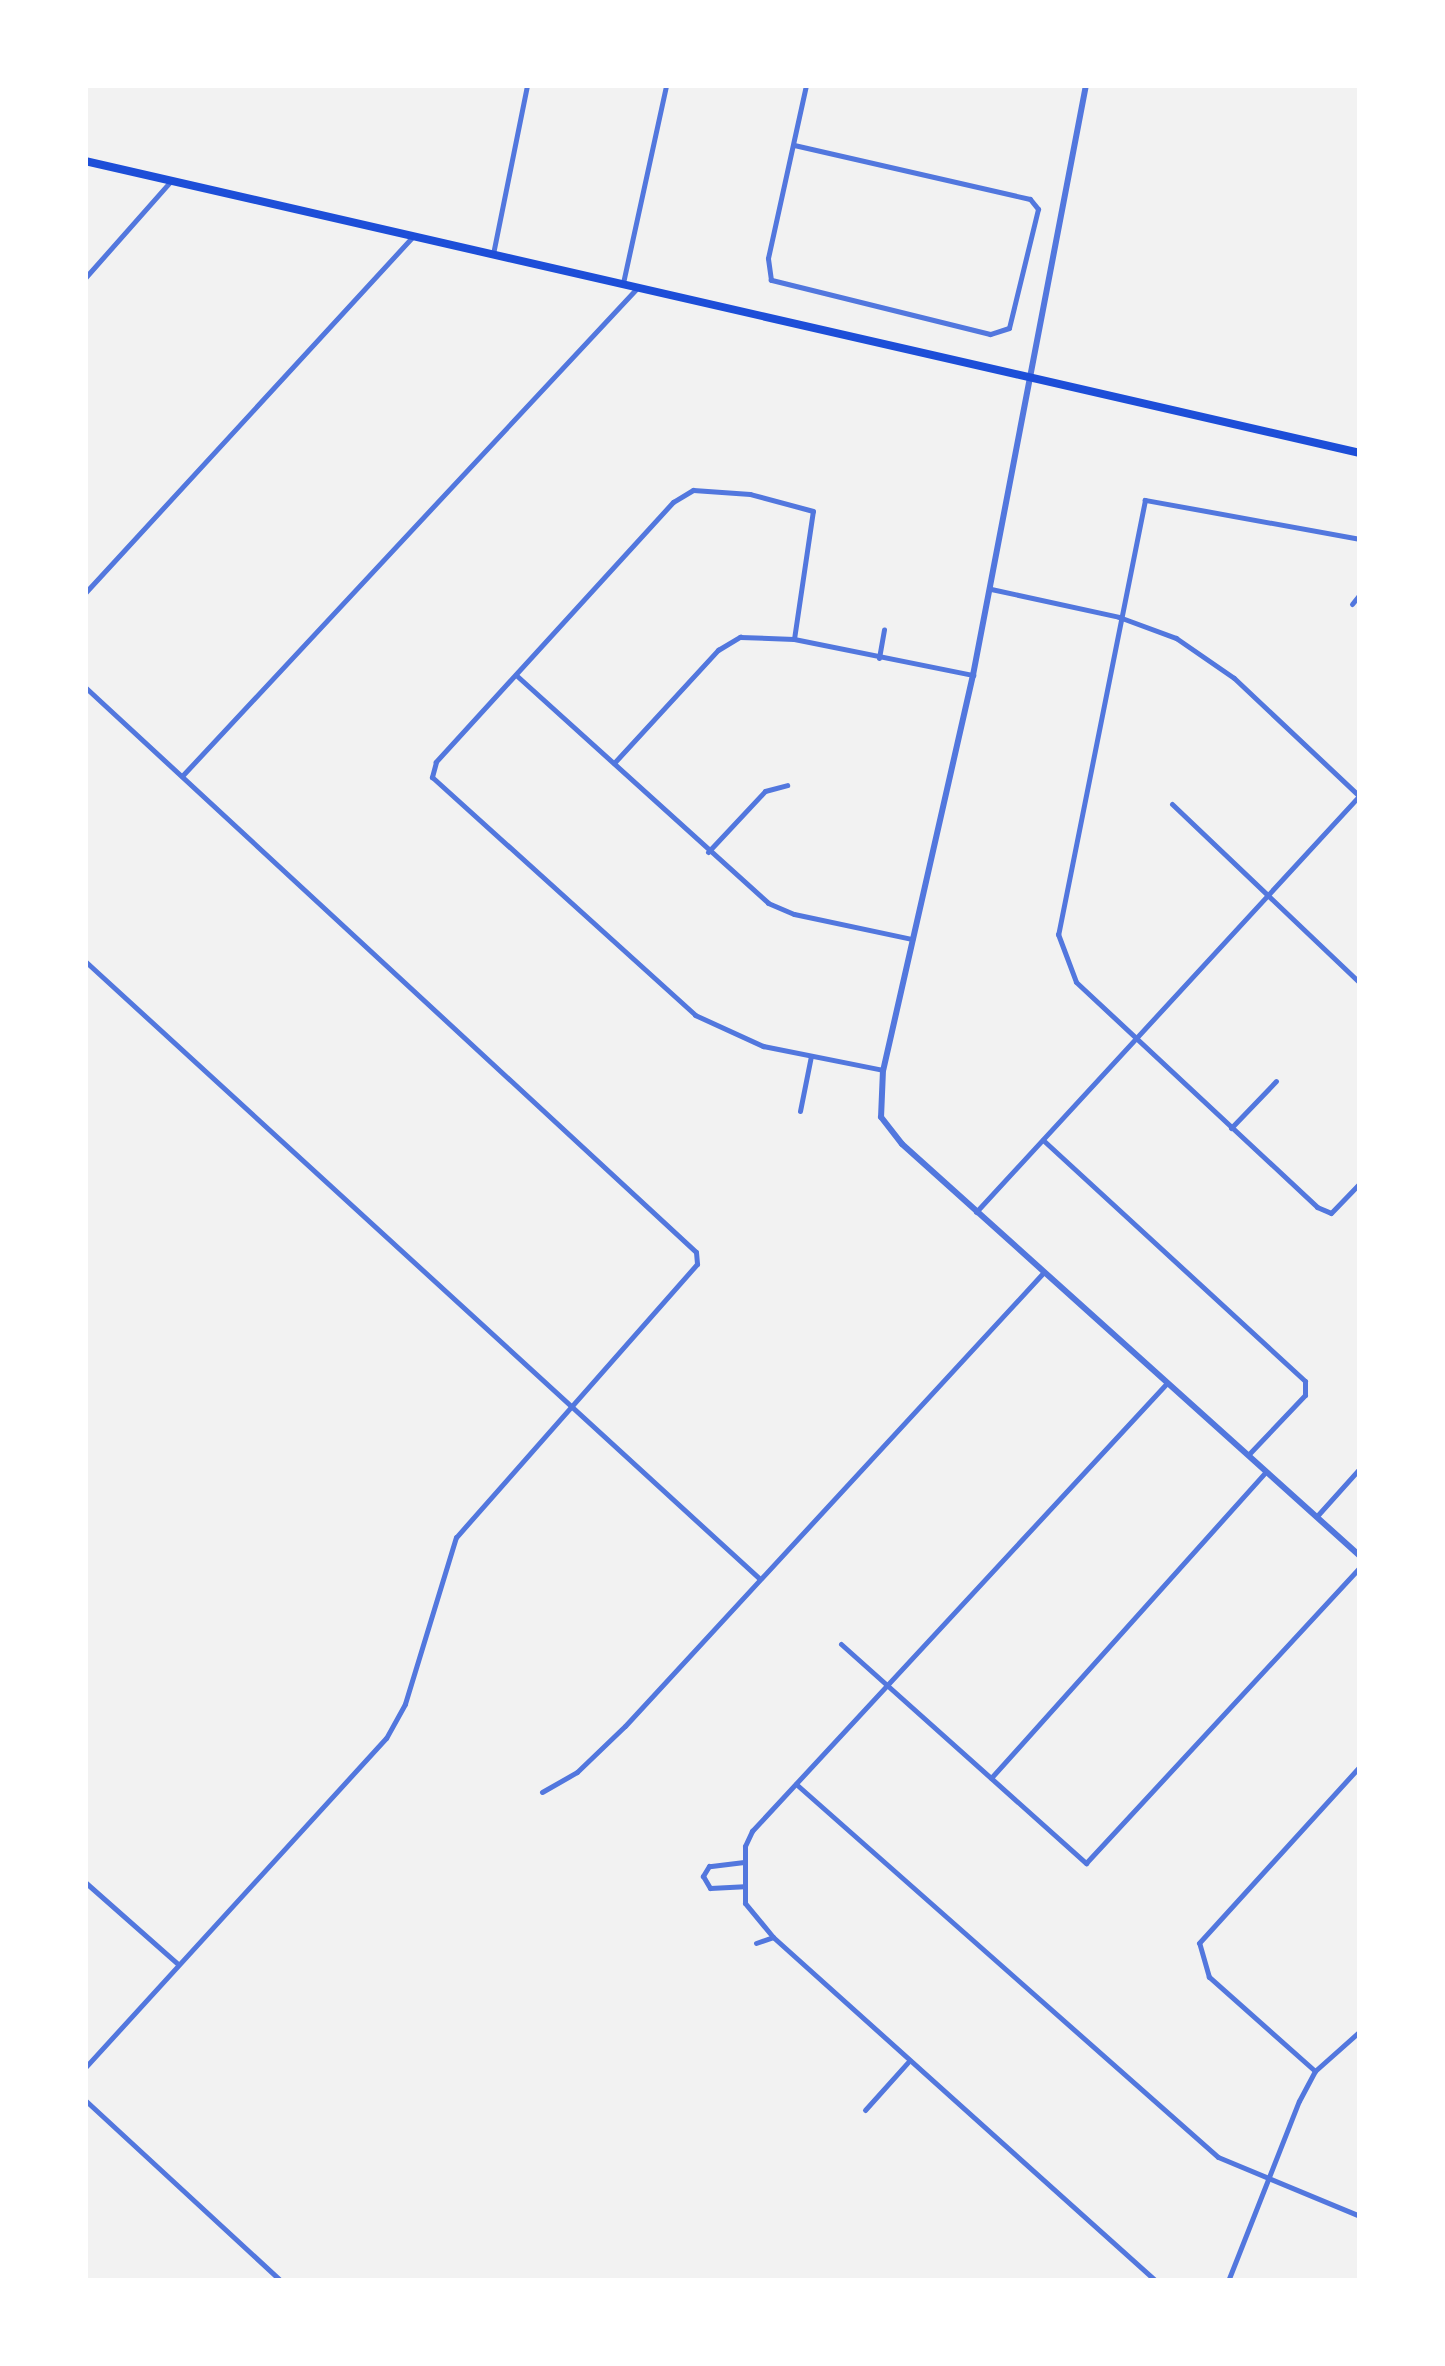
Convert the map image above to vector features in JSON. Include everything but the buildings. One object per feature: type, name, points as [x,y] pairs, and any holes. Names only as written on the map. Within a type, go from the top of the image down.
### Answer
[{"type":"main road","points":[[85,160],[1360,452]]},
{"type":"street","points":[[493,254],[527,85]]},
{"type":"street","points":[[623,284],[666,85]]},
{"type":"street","points":[[794,145],[1022,194],[1038,208],[1003,334],[788,290],[771,280],[768,258],[806,85]]},
{"type":"street","points":[[1086,85],[1026,376],[973,675],[884,1070],[880,1106],[888,1130],[1360,1556]]},
{"type":"street","points":[[85,278],[172,180]]},
{"type":"street","points":[[85,593],[413,236]]},
{"type":"street","points":[[182,776],[638,288]]},
{"type":"street","points":[[794,639],[813,511],[750,494],[693,490],[673,502],[516,674],[436,762],[432,777],[695,1014],[763,1046],[884,1070]]},
{"type":"street","points":[[1360,538],[1145,500],[1058,934],[1070,974],[1323,1212],[1338,1206],[1360,1182]]},
{"type":"street","points":[[976,1212],[1360,796],[1206,656],[1120,617],[990,588]]},
{"type":"street","points":[[1352,604],[1360,594]]},
{"type":"street","points":[[879,658],[884,628]]},
{"type":"street","points":[[614,763],[729,642],[752,635],[794,639],[973,675]]},
{"type":"street","points":[[516,674],[708,852],[780,909],[915,939]]},
{"type":"street","points":[[85,687],[696,1252],[691,1274],[456,1537],[405,1704],[386,1738],[85,2068]]},
{"type":"street","points":[[708,852],[764,792],[787,785]]},
{"type":"street","points":[[1172,804],[1360,983]]},
{"type":"street","points":[[85,961],[760,1579]]},
{"type":"street","points":[[800,1111],[811,1056]]},
{"type":"street","points":[[1231,1128],[1276,1081]]},
{"type":"street","points":[[1043,1140],[1304,1381],[1305,1395],[1249,1454]]},
{"type":"street","points":[[542,1792],[577,1772],[625,1726],[1043,1272]]},
{"type":"street","points":[[1156,2281],[772,1937],[747,1911],[744,1862],[752,1831],[1167,1383]]},
{"type":"street","points":[[1317,1516],[1360,1468]]},
{"type":"street","points":[[991,1778],[1267,1470]]},
{"type":"street","points":[[841,1644],[1086,1863],[1100,1854],[1360,1567]]},
{"type":"street","points":[[1315,2071],[1209,1977],[1199,1943],[1360,1766]]},
{"type":"street","points":[[795,1784],[1173,2122],[1218,2157],[1360,2216]]},
{"type":"street","points":[[744,1862],[709,1866],[703,1876],[710,1888],[744,1886]]},
{"type":"street","points":[[85,1882],[178,1964]]},
{"type":"street","points":[[756,1943],[772,1937]]},
{"type":"street","points":[[1228,2281],[1266,2178],[1315,2071],[1360,2031]]},
{"type":"street","points":[[865,2110],[908,2062]]},
{"type":"street","points":[[85,2100],[281,2281]]}]
